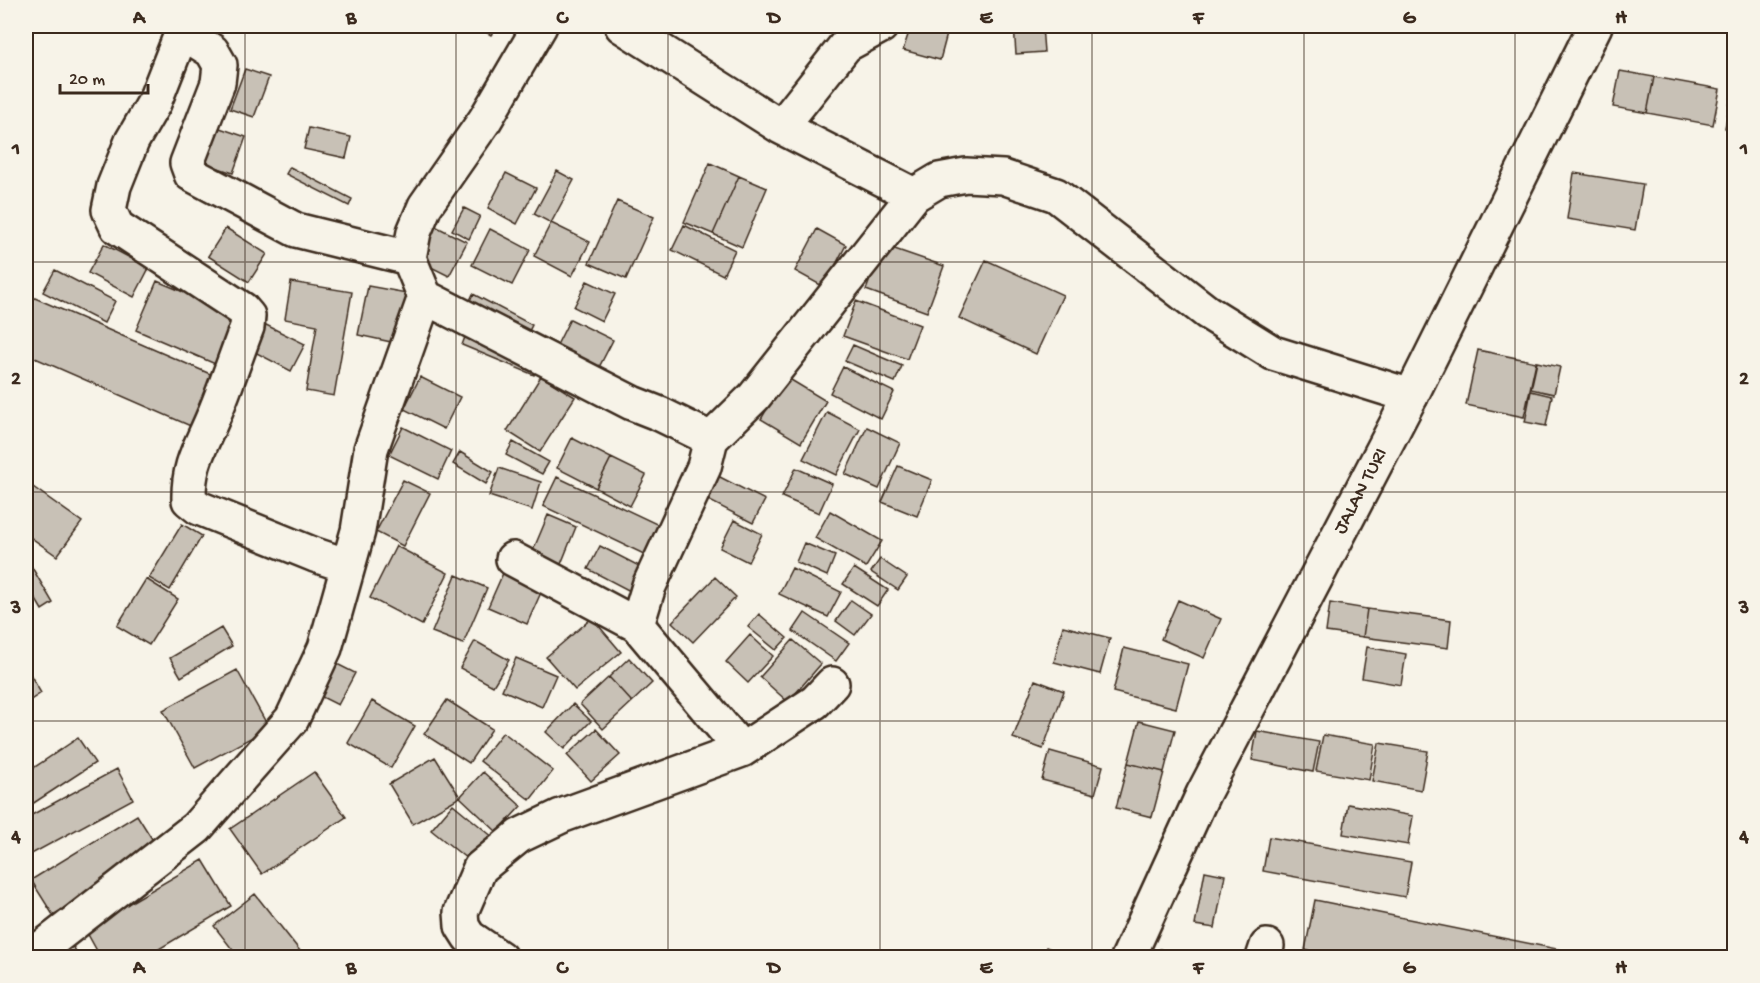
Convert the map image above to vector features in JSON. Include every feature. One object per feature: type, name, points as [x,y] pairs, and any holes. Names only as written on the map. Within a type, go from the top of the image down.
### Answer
[{"type":"street","points":[[28,957],[196,828],[292,719],[325,648],[358,531],[371,449],[425,297],[410,258],[414,232],[425,206],[485,120],[540,26]]},
{"type":"street","points":[[622,26],[781,127],[914,195]]},
{"type":"street","points":[[781,127],[846,45],[881,26]]},
{"type":"street","name":"JALAN TURI","points":[[1128,957],[1203,794],[1410,396],[1594,26]]},
{"type":"street","points":[[348,566],[199,508],[189,500],[189,480],[194,460],[247,327],[248,316],[242,309],[117,226],[109,210],[114,186],[132,141],[154,103],[182,29],[213,51],[220,65],[218,83],[187,163],[190,174],[296,230],[410,258]]},
{"type":"street","points":[[637,625],[649,586],[704,468],[711,439],[754,397],[914,195],[939,180],[966,175],[1003,177],[1056,195],[1207,312],[1273,353],[1410,396]]},
{"type":"street","points":[[425,297],[632,404],[660,414],[711,439]]},
{"type":"street","points":[[513,559],[637,625],[742,750]]},
{"type":"street","points":[[500,957],[469,937],[462,926],[461,912],[480,868],[519,836],[561,816],[742,750],[815,702],[832,684]]},
{"type":"building","points":[[475,26],[497,26],[491,35]]},
{"type":"building","points":[[911,26],[947,34],[940,60],[903,50]]},
{"type":"building","points":[[1014,26],[1042,26],[1044,52],[1016,54]]},
{"type":"building","points":[[245,69],[269,77],[254,117],[230,109]]},
{"type":"building","points":[[1620,71],[1654,77],[1647,113],[1613,107]]},
{"type":"building","points":[[1654,77],[1720,89],[1713,125],[1647,113]]},
{"type":"building","points":[[1732,91],[1734,92],[1734,130],[1725,128]]},
{"type":"building","points":[[211,125],[246,137],[233,173],[198,161]]},
{"type":"building","points":[[309,128],[351,137],[346,158],[304,149]]},
{"type":"building","points":[[710,163],[739,176],[713,234],[684,222]]},
{"type":"building","points":[[290,167],[352,199],[349,206],[286,174]]},
{"type":"building","points":[[557,171],[574,180],[551,223],[534,214]]},
{"type":"building","points":[[506,173],[536,188],[517,224],[488,208]]},
{"type":"building","points":[[1574,173],[1643,184],[1635,230],[1567,219]]},
{"type":"building","points":[[739,176],[767,188],[742,247],[713,234]]},
{"type":"building","points":[[617,201],[654,217],[626,279],[589,263]]},
{"type":"building","points":[[464,208],[480,216],[469,239],[452,230]]},
{"type":"building","points":[[551,223],[590,242],[572,276],[534,256]]},
{"type":"building","points":[[684,225],[735,250],[723,275],[672,250]]},
{"type":"building","points":[[435,226],[467,242],[449,276],[417,260]]},
{"type":"building","points":[[226,228],[267,254],[249,282],[208,256]]},
{"type":"building","points":[[490,229],[530,250],[512,285],[472,265]]},
{"type":"building","points":[[817,229],[846,245],[824,287],[795,271]]},
{"type":"building","points":[[104,244],[149,268],[134,297],[88,273]]},
{"type":"building","points":[[883,245],[944,266],[927,312],[866,290]]},
{"type":"building","points":[[986,260],[1063,295],[1036,354],[959,318]]},
{"type":"building","points":[[55,270],[115,301],[104,323],[43,292]]},
{"type":"building","points":[[157,281],[241,316],[220,366],[136,330]]},
{"type":"building","points":[[587,281],[615,294],[602,321],[574,307]]},
{"type":"building","points":[[291,282],[352,292],[334,396],[306,391],[317,325],[285,319]]},
{"type":"building","points":[[368,286],[407,293],[396,343],[358,335]]},
{"type":"building","points":[[473,294],[532,325],[524,341],[465,311]]},
{"type":"building","points":[[28,295],[224,380],[202,431],[26,354]]},
{"type":"building","points":[[856,301],[920,325],[907,359],[843,336]]},
{"type":"building","points":[[570,319],[613,340],[595,375],[553,353]]},
{"type":"building","points":[[262,323],[305,344],[291,371],[249,349]]},
{"type":"building","points":[[468,329],[541,359],[534,375],[462,345]]},
{"type":"building","points":[[853,345],[902,366],[895,382],[845,361]]},
{"type":"building","points":[[1478,350],[1536,362],[1524,417],[1466,405]]},
{"type":"building","points":[[1537,362],[1560,367],[1554,394],[1531,389]]},
{"type":"building","points":[[843,367],[894,392],[881,419],[830,393]]},
{"type":"building","points":[[541,376],[575,397],[540,452],[507,431]]},
{"type":"building","points":[[420,377],[460,397],[444,429],[404,409]]},
{"type":"building","points":[[786,377],[826,401],[801,443],[761,419]]},
{"type":"building","points":[[1531,391],[1552,396],[1546,426],[1525,422]]},
{"type":"building","points":[[827,412],[860,429],[836,475],[803,459]]},
{"type":"building","points":[[403,427],[451,451],[438,479],[389,455]]},
{"type":"building","points":[[867,427],[900,443],[879,489],[845,474]]},
{"type":"building","points":[[572,438],[611,458],[596,488],[557,468]]},
{"type":"building","points":[[513,442],[549,462],[542,474],[506,455]]},
{"type":"building","points":[[460,452],[493,472],[486,484],[453,464]]},
{"type":"building","points":[[611,458],[646,475],[630,506],[596,488]]},
{"type":"building","points":[[898,466],[932,480],[917,516],[882,502]]},
{"type":"building","points":[[499,468],[541,482],[532,510],[489,496]]},
{"type":"building","points":[[796,468],[832,484],[819,513],[782,497]]},
{"type":"building","points":[[716,475],[765,500],[753,523],[704,498]]},
{"type":"building","points":[[557,477],[663,527],[648,556],[543,506]]},
{"type":"building","points":[[403,480],[430,493],[403,546],[376,532]]},
{"type":"building","points":[[26,482],[82,522],[57,556],[26,534]]},
{"type":"building","points":[[830,511],[882,541],[866,567],[815,538]]},
{"type":"building","points":[[548,515],[576,527],[561,564],[532,553]]},
{"type":"building","points":[[734,520],[762,534],[748,562],[720,548]]},
{"type":"building","points":[[182,524],[202,536],[170,590],[149,578]]},
{"type":"building","points":[[804,543],[835,556],[827,576],[796,562]]},
{"type":"building","points":[[396,546],[448,573],[422,625],[370,598]]},
{"type":"building","points":[[600,546],[645,569],[632,592],[588,569]]},
{"type":"building","points":[[27,559],[53,603],[42,610],[26,583]]},
{"type":"building","points":[[880,559],[907,577],[898,590],[871,572]]},
{"type":"building","points":[[792,568],[841,592],[828,617],[779,594]]},
{"type":"building","points":[[854,568],[888,590],[877,606],[843,584]]},
{"type":"building","points":[[504,571],[543,588],[527,624],[488,607]]},
{"type":"building","points":[[456,575],[487,588],[463,644],[432,632]]},
{"type":"building","points":[[715,577],[736,597],[693,642],[672,622]]},
{"type":"building","points":[[146,579],[178,599],[149,645],[117,626]]},
{"type":"building","points":[[851,600],[871,614],[855,635],[836,621]]},
{"type":"building","points":[[1178,600],[1221,619],[1204,658],[1161,639]]},
{"type":"building","points":[[1330,603],[1367,609],[1363,637],[1326,632]]},
{"type":"building","points":[[1367,609],[1451,620],[1448,648],[1363,637]]},
{"type":"building","points":[[805,613],[849,643],[836,661],[793,631]]},
{"type":"building","points":[[759,614],[787,638],[776,650],[748,627]]},
{"type":"building","points":[[592,618],[621,652],[575,690],[546,657]]},
{"type":"building","points":[[1063,626],[1110,638],[1100,674],[1054,662]]},
{"type":"building","points":[[221,628],[232,646],[181,677],[170,658]]},
{"type":"building","points":[[750,635],[773,656],[748,683],[726,662]]},
{"type":"building","points":[[793,640],[821,664],[788,702],[760,677]]},
{"type":"building","points":[[475,641],[509,660],[493,686],[460,668]]},
{"type":"building","points":[[1367,647],[1406,654],[1401,685],[1362,678]]},
{"type":"building","points":[[1124,648],[1188,664],[1176,708],[1113,692]]},
{"type":"building","points":[[516,658],[556,675],[542,707],[502,690]]},
{"type":"building","points":[[629,658],[652,683],[632,702],[609,677]]},
{"type":"building","points":[[333,662],[355,673],[338,705],[316,694]]},
{"type":"building","points":[[26,670],[41,693],[26,703]]},
{"type":"building","points":[[237,670],[269,728],[195,768],[163,710]]},
{"type":"building","points":[[609,677],[632,702],[603,729],[580,704]]},
{"type":"building","points":[[1035,680],[1064,691],[1043,749],[1013,738]]},
{"type":"building","points":[[447,700],[492,729],[469,763],[424,734]]},
{"type":"building","points":[[372,701],[415,726],[391,768],[348,743]]},
{"type":"building","points":[[573,704],[591,721],[564,749],[546,732]]},
{"type":"building","points":[[1139,721],[1175,730],[1164,772],[1128,763]]},
{"type":"building","points":[[596,729],[620,755],[591,781],[567,755]]},
{"type":"building","points":[[1257,731],[1319,742],[1313,772],[1252,760]]},
{"type":"building","points":[[503,732],[553,771],[530,800],[480,761]]},
{"type":"building","points":[[1323,735],[1375,744],[1369,780],[1316,771]]},
{"type":"building","points":[[78,738],[95,763],[26,808],[26,773]]},
{"type":"building","points":[[1379,743],[1428,751],[1421,790],[1372,781]]},
{"type":"building","points":[[1050,751],[1103,766],[1095,794],[1042,780]]},
{"type":"building","points":[[435,757],[460,797],[413,824],[389,784]]},
{"type":"building","points":[[1128,763],[1164,772],[1152,817],[1116,808]]},
{"type":"building","points":[[117,769],[133,799],[26,857],[26,818]]},
{"type":"building","points":[[314,772],[346,817],[262,874],[230,829]]},
{"type":"building","points":[[483,772],[521,806],[497,832],[460,797]]},
{"type":"building","points":[[453,804],[494,838],[472,863],[431,830]]},
{"type":"building","points":[[1348,804],[1413,816],[1408,845],[1343,834]]},
{"type":"building","points":[[137,815],[159,850],[53,915],[31,880]]},
{"type":"building","points":[[1269,837],[1411,862],[1405,897],[1263,871]]},
{"type":"building","points":[[203,860],[231,906],[144,958],[101,958],[85,929]]},
{"type":"building","points":[[1205,871],[1225,875],[1215,928],[1195,925]]},
{"type":"building","points":[[255,894],[300,951],[292,958],[239,958],[214,926]]},
{"type":"building","points":[[1315,900],[1601,958],[1340,958],[1305,950]]},
{"type":"building","points":[[71,943],[80,958],[63,958],[58,950]]},
{"type":"building","points":[[1046,947],[1072,958],[1042,958]]},
{"type":"building","points":[[1160,949],[1179,958],[1156,958]]}]
